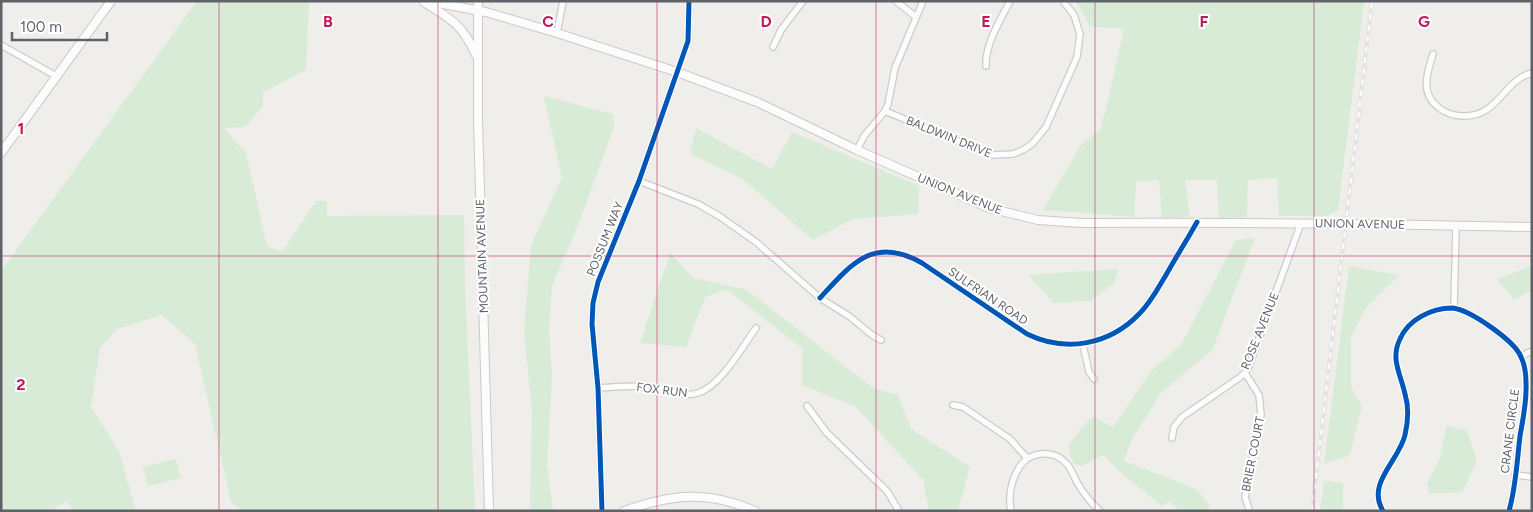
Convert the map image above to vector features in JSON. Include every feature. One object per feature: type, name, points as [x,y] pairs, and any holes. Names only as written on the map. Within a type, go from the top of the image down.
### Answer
[{"type":"main road","points":[[1,154],[111,1]]},
{"type":"main road","points":[[423,1],[458,25],[470,41],[477,58]]},
{"type":"main road","name":"UNION AVENUE","points":[[427,1],[478,10],[558,33],[677,72],[757,102],[972,202],[1021,217],[1082,223],[1197,222],[1532,227]]},
{"type":"main road","name":"MOUNTAIN AVENUE","points":[[478,1],[477,58],[489,511]]},
{"type":"main road","points":[[624,511],[666,498],[694,495],[720,499],[755,511]]},
{"type":"street","points":[[558,33],[563,1]]},
{"type":"street","name":"POSSUM WAY","points":[[602,511],[598,388],[592,324],[593,303],[598,282],[639,181],[688,41],[689,1]]},
{"type":"street","points":[[773,47],[781,30],[803,1]]},
{"type":"street","points":[[896,1],[916,16]]},
{"type":"street","points":[[857,150],[870,127],[885,111],[895,68],[923,1]]},
{"type":"street","points":[[986,66],[986,55],[1010,1]]},
{"type":"street","name":"BALDWIN DRIVE","points":[[885,111],[992,155],[1013,154],[1024,150],[1032,144],[1046,127],[1077,57],[1079,29],[1074,16],[1063,1]]},
{"type":"street","points":[[1,45],[56,76]]},
{"type":"street","points":[[1433,54],[1426,79],[1429,95],[1437,106],[1443,110],[1461,116],[1480,114],[1492,107],[1514,82],[1524,75],[1532,73]]},
{"type":"street","points":[[639,181],[698,204],[719,216],[756,242],[820,298],[849,316],[872,336],[881,340]]},
{"type":"street","name":"SULFRIAN ROAD","points":[[820,298],[846,269],[857,260],[881,252],[892,252],[903,254],[922,263],[1028,334],[1057,344],[1083,344],[1116,332],[1140,313],[1153,297],[1197,222]]},
{"type":"street","name":"ROSE AVENUE","points":[[1172,438],[1174,427],[1182,418],[1244,373],[1249,366],[1301,223]]},
{"type":"street","points":[[1383,511],[1379,501],[1379,487],[1384,474],[1402,446],[1408,415],[1406,394],[1395,360],[1399,340],[1405,329],[1426,313],[1454,308],[1456,226]]},
{"type":"street","name":"CRANE CIRCLE","points":[[1454,308],[1485,323],[1504,336],[1521,356],[1526,375],[1526,393],[1508,511]]},
{"type":"street","name":"FOX RUN","points":[[598,388],[640,386],[696,394],[711,386],[722,375],[756,328]]},
{"type":"street","points":[[1083,344],[1089,372],[1094,379]]},
{"type":"street","points":[[1521,356],[1532,351]]},
{"type":"street","name":"BRIER COURT","points":[[1244,373],[1259,396],[1261,415],[1246,490],[1246,503],[1249,509]]},
{"type":"street","points":[[953,405],[963,407],[1010,439],[1027,458]]},
{"type":"street","points":[[807,406],[827,433],[887,491],[899,511]]},
{"type":"street","points":[[1011,511],[1010,494],[1012,483],[1019,468],[1027,458],[1045,454],[1063,460],[1072,470],[1087,498],[1100,511]]},
{"type":"street","points":[[1515,475],[1532,477]]},
{"type":"green space","points":[[197,1],[309,1],[306,70],[263,92],[263,106],[245,127],[224,128],[246,153],[267,246],[282,252],[316,201],[327,201],[327,216],[464,215],[465,287],[475,511],[242,511],[231,502],[195,344],[162,315],[117,329],[100,348],[91,407],[119,451],[136,511],[73,511],[66,501],[51,511],[1,511],[1,271]]},
{"type":"green space","points":[[1074,1],[1364,1],[1338,210],[1327,216],[1279,216],[1277,178],[1248,180],[1247,217],[1219,218],[1217,180],[1185,180],[1190,217],[1162,218],[1159,180],[1136,182],[1134,217],[1043,210],[1081,145],[1101,129],[1124,29],[1090,26]]},
{"type":"green space","points":[[544,96],[613,114],[614,127],[580,220],[552,286],[549,331],[552,377],[547,464],[553,511],[530,511],[532,411],[524,332],[531,245],[562,178]]},
{"type":"green space","points":[[696,128],[772,169],[792,132],[919,186],[918,214],[853,219],[813,240],[741,178],[690,154]]},
{"type":"green space","points":[[1255,238],[1212,350],[1161,393],[1132,439],[1124,461],[1196,489],[1209,504],[1208,511],[1180,511],[1169,501],[1162,506],[1127,478],[1103,455],[1082,466],[1073,463],[1068,445],[1092,416],[1113,427],[1151,371],[1181,345],[1236,240]]},
{"type":"green space","points":[[670,253],[694,278],[747,290],[873,388],[898,395],[911,429],[970,467],[958,511],[929,511],[923,480],[856,407],[802,385],[802,348],[726,289],[705,297],[686,347],[640,343]]},
{"type":"green space","points":[[1349,266],[1399,275],[1365,309],[1351,337],[1351,387],[1362,405],[1350,455],[1324,464]]},
{"type":"green space","points":[[1532,266],[1532,290],[1514,300],[1497,279]]},
{"type":"green space","points":[[1118,269],[1114,283],[1090,301],[1054,303],[1028,275]]},
{"type":"green space","points":[[1447,425],[1467,431],[1477,461],[1462,492],[1429,494],[1427,483],[1439,461]]},
{"type":"green space","points":[[176,459],[181,478],[148,486],[143,467]]},
{"type":"green space","points":[[1324,481],[1343,483],[1343,511],[1320,511]]},
{"type":"railway","points":[[1312,511],[1372,1]]},
{"type":"cycle path","points":[[602,511],[598,388],[592,324],[593,303],[598,282],[639,181],[688,41],[689,1]]},
{"type":"cycle path","points":[[820,298],[842,274],[865,257],[877,253],[890,252],[905,255],[922,263],[1027,334],[1057,343],[1087,343],[1115,332],[1128,324],[1144,309],[1197,222]]},
{"type":"cycle path","points":[[1383,511],[1378,491],[1385,472],[1402,445],[1408,409],[1397,367],[1397,346],[1404,332],[1421,316],[1436,310],[1452,308],[1480,320],[1501,335],[1517,350],[1525,370],[1525,403],[1515,483],[1509,511]]}]
